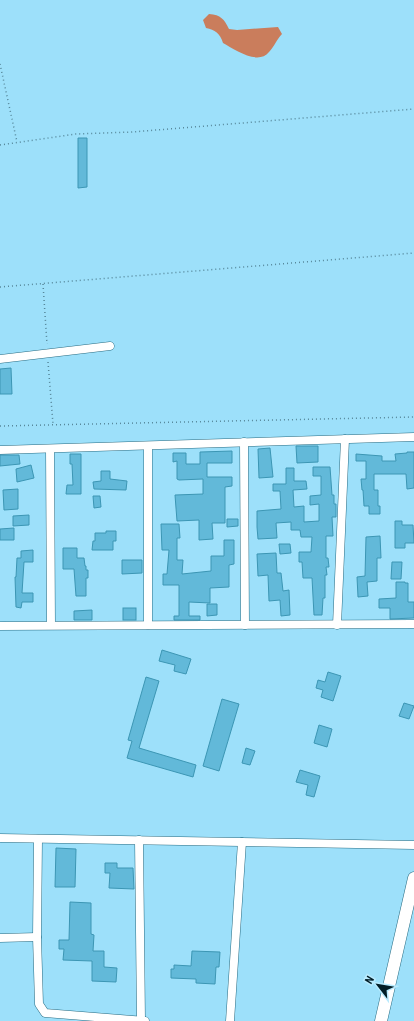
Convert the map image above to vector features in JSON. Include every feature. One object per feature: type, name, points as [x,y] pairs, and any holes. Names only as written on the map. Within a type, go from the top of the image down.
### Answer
[{"type":"highway","points":[[381,1021],[414,878]]},
{"type":"street","points":[[0,358],[110,346]]},
{"type":"street","points":[[0,450],[414,437]]},
{"type":"street","points":[[337,625],[345,439]]},
{"type":"street","points":[[244,442],[245,625]]},
{"type":"street","points":[[148,446],[148,625]]},
{"type":"street","points":[[50,449],[51,626]]},
{"type":"street","points":[[0,626],[414,624]]},
{"type":"street","points":[[0,838],[414,845]]},
{"type":"street","points":[[38,839],[37,937],[39,1004],[45,1013],[145,1021]]},
{"type":"street","points":[[139,840],[141,1021]]},
{"type":"street","points":[[230,1021],[242,842]]},
{"type":"street","points":[[0,938],[37,937]]},
{"type":"path","points":[[0,64],[17,142]]},
{"type":"path","points":[[0,145],[76,134],[132,132],[414,109]]},
{"type":"path","points":[[0,287],[414,253]]},
{"type":"path","points":[[0,426],[414,417]]},
{"type":"shaded area","points":[[209,14],[222,18],[229,29],[237,30],[278,27],[282,34],[271,50],[264,56],[253,57],[239,52],[223,43],[217,32],[206,28],[203,20]]},
{"type":"building","points":[[78,138],[87,138],[87,187],[78,188]]},
{"type":"building","points":[[11,368],[12,394],[0,394],[0,369]]},
{"type":"building","points":[[296,446],[318,446],[318,462],[297,463]]},
{"type":"building","points":[[270,448],[273,477],[259,478],[258,449]]},
{"type":"building","points":[[232,451],[232,463],[207,463],[207,477],[232,477],[232,486],[225,487],[225,523],[212,523],[213,539],[199,540],[199,520],[177,521],[175,495],[203,494],[203,479],[177,479],[177,461],[173,462],[173,453],[186,453],[186,464],[200,464],[200,452]]},
{"type":"building","points":[[414,452],[414,488],[407,489],[406,474],[374,474],[374,490],[378,490],[378,506],[380,506],[380,514],[369,514],[369,506],[364,506],[361,479],[366,479],[366,461],[356,461],[356,454],[382,456],[382,461],[396,461],[395,454]]},
{"type":"building","points":[[70,454],[81,454],[81,494],[66,494],[67,485],[73,485]]},
{"type":"building","points":[[0,455],[19,455],[20,464],[0,466]]},
{"type":"building","points":[[31,465],[34,478],[17,482],[16,469]]},
{"type":"building","points":[[313,467],[330,467],[332,495],[334,495],[334,504],[336,504],[336,517],[332,517],[333,536],[326,536],[326,558],[328,558],[329,567],[326,567],[327,575],[325,575],[325,598],[323,598],[322,615],[314,615],[312,578],[303,578],[302,562],[299,562],[299,552],[311,552],[312,537],[301,537],[300,530],[291,530],[291,522],[276,523],[277,538],[258,539],[257,527],[257,511],[281,509],[280,491],[273,491],[273,484],[286,484],[286,468],[294,468],[294,481],[306,481],[307,489],[293,490],[294,507],[304,506],[304,522],[319,521],[319,504],[310,505],[310,496],[321,495],[321,476],[313,476]]},
{"type":"building","points":[[101,471],[110,471],[110,479],[127,481],[126,490],[94,489],[93,482],[101,481]]},
{"type":"building","points":[[18,489],[18,509],[4,510],[3,490]]},
{"type":"building","points":[[93,496],[100,496],[101,507],[94,508]]},
{"type":"building","points":[[29,515],[29,525],[13,526],[13,516]]},
{"type":"building","points":[[227,519],[238,519],[238,526],[227,527]]},
{"type":"building","points":[[395,521],[402,521],[402,525],[413,525],[414,543],[405,543],[405,548],[395,548]]},
{"type":"building","points":[[161,524],[179,524],[180,538],[177,538],[177,560],[183,560],[182,574],[211,571],[211,556],[224,556],[224,540],[234,540],[234,564],[229,565],[229,587],[210,588],[210,603],[189,602],[189,616],[200,616],[200,620],[174,620],[174,616],[179,616],[179,585],[163,585],[163,574],[167,574],[169,550],[162,550]]},
{"type":"building","points":[[14,528],[14,540],[0,540],[0,529]]},
{"type":"building","points":[[106,531],[116,531],[116,541],[113,541],[113,550],[92,550],[93,541],[95,541],[95,533],[106,533]]},
{"type":"building","points":[[380,536],[381,558],[377,558],[377,581],[367,582],[368,596],[358,597],[357,577],[365,576],[366,537]]},
{"type":"building","points":[[279,544],[290,544],[291,553],[280,554]]},
{"type":"building","points":[[63,548],[77,548],[77,558],[84,558],[86,570],[88,570],[88,578],[86,578],[86,596],[76,596],[74,569],[63,569]]},
{"type":"building","points":[[33,550],[33,562],[24,562],[22,593],[33,593],[33,602],[22,602],[21,608],[16,607],[15,577],[17,558],[21,558],[21,551]]},
{"type":"building","points":[[276,553],[277,573],[281,573],[283,591],[289,590],[290,615],[281,616],[280,600],[269,601],[268,575],[258,576],[257,554]]},
{"type":"building","points":[[122,560],[142,560],[142,573],[122,574]]},
{"type":"building","points":[[392,562],[402,562],[401,579],[391,579]]},
{"type":"building","points":[[396,582],[408,583],[408,602],[414,602],[414,618],[390,619],[390,608],[379,608],[379,599],[396,598]]},
{"type":"building","points":[[207,604],[217,604],[217,615],[207,616]]},
{"type":"building","points":[[123,608],[136,608],[136,620],[123,620]]},
{"type":"building","points":[[92,610],[92,620],[74,620],[74,611]]},
{"type":"building","points":[[162,650],[191,659],[186,674],[174,671],[175,665],[159,661]]},
{"type":"building","points":[[328,672],[341,676],[333,701],[321,697],[323,690],[316,688],[318,680],[325,682]]},
{"type":"building","points":[[146,677],[159,681],[139,748],[196,765],[193,777],[127,758],[132,741],[128,740]]},
{"type":"building","points":[[222,699],[239,704],[219,771],[203,766]]},
{"type":"building","points":[[404,703],[414,706],[409,719],[399,716]]},
{"type":"building","points":[[319,725],[332,729],[327,747],[314,743]]},
{"type":"building","points":[[246,748],[255,751],[250,765],[242,763]]},
{"type":"building","points":[[300,770],[320,776],[314,797],[306,795],[308,785],[296,782]]},
{"type":"building","points":[[56,848],[76,849],[75,887],[55,887]]},
{"type":"building","points":[[105,863],[117,863],[117,868],[133,868],[134,889],[109,888],[110,873],[105,873]]},
{"type":"building","points":[[70,902],[91,903],[91,934],[94,935],[93,951],[104,951],[104,967],[117,968],[116,982],[92,981],[92,961],[63,960],[64,949],[59,949],[59,940],[69,940]]},
{"type":"building","points":[[192,951],[220,952],[219,967],[216,967],[215,984],[196,983],[196,979],[171,978],[171,969],[174,969],[174,965],[191,966]]}]
